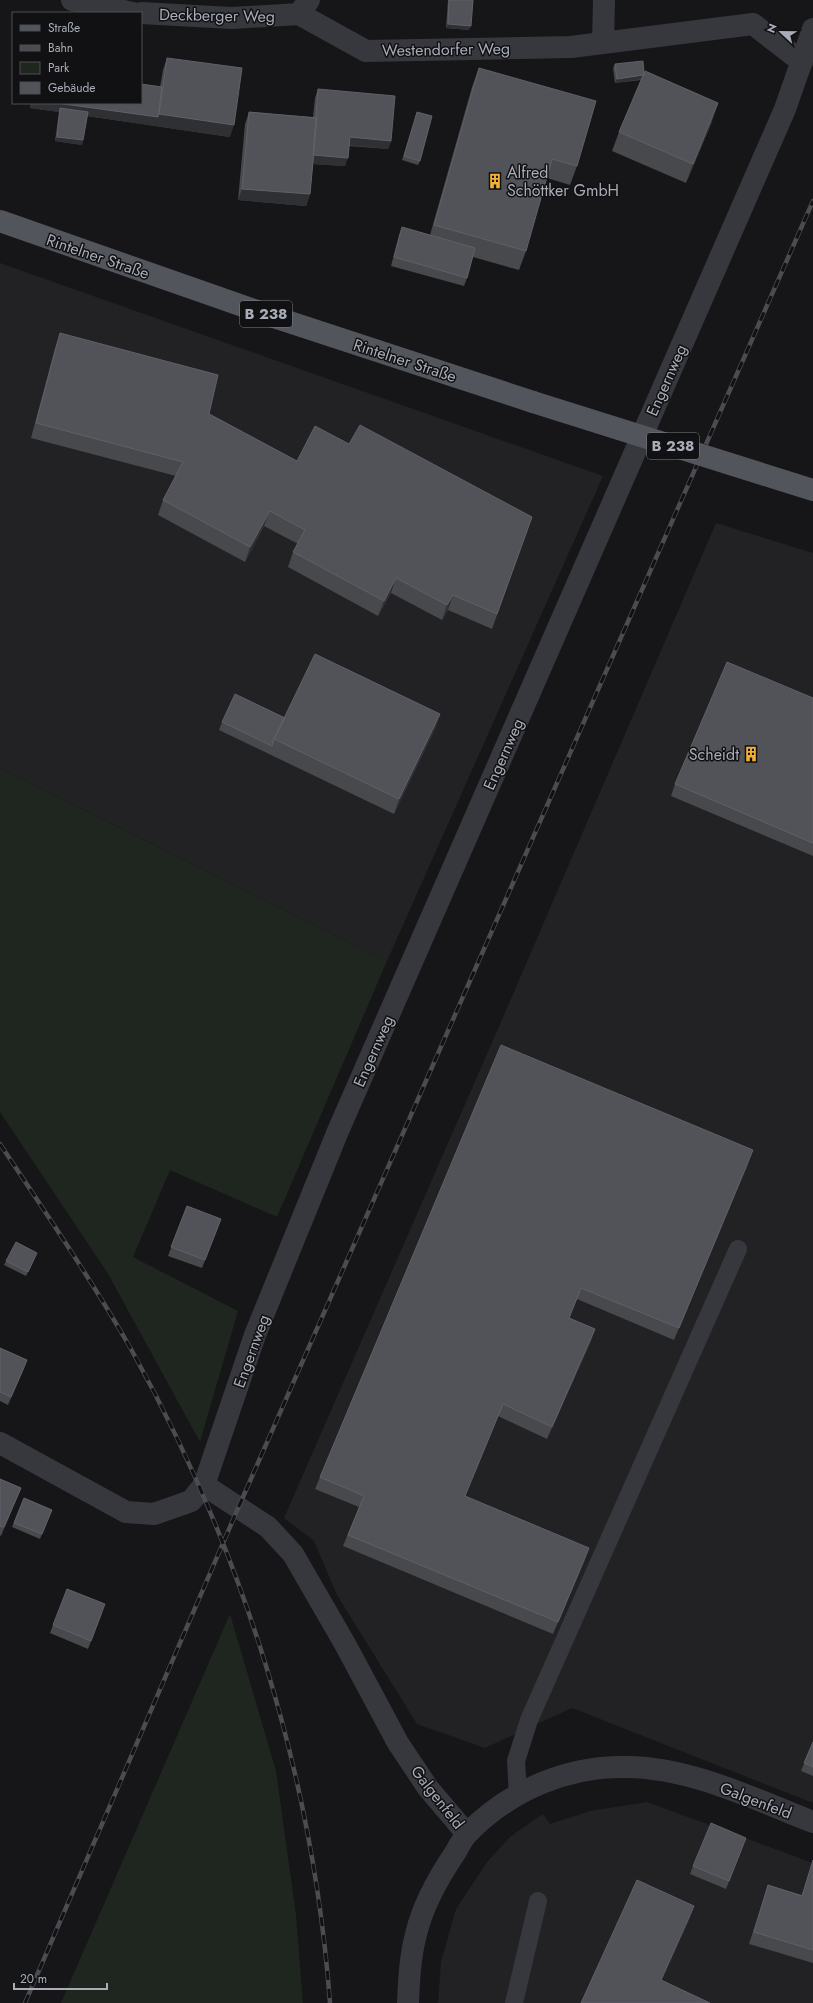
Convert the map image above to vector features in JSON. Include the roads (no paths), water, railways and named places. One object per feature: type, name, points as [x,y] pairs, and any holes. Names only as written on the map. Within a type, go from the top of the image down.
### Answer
[{"type":"main road","name":"Rintelner Straße","points":[[0,222],[266,314],[533,402],[813,490]]},
{"type":"street","points":[[72,0],[128,12]]},
{"type":"street","points":[[603,43],[604,0]]},
{"type":"street","name":"Westendorfer Weg","points":[[304,7],[366,51],[571,47],[753,24],[802,62]]},
{"type":"street","name":"Deckberger Weg","points":[[142,14],[232,18],[304,7]]},
{"type":"street","name":"Engernweg","points":[[204,1485],[255,1335],[338,1131],[785,109],[813,29]]},
{"type":"street","points":[[0,1443],[126,1512],[154,1514],[184,1504],[191,1501],[204,1485]]},
{"type":"street","name":"Galgenfeld","points":[[204,1485],[268,1526],[293,1554],[345,1644],[398,1744],[428,1788],[467,1834],[490,1813],[518,1794],[545,1781],[590,1769],[629,1767],[674,1772],[718,1785],[813,1822]]},
{"type":"street","points":[[408,2003],[409,1970],[413,1948],[427,1900],[467,1834]]},
{"type":"lane","points":[[518,1794],[516,1761],[529,1720],[738,1249]]},
{"type":"lane","points":[[514,2003],[538,1901]]},
{"type":"railway","points":[[25,2003],[239,1506],[813,201]]},
{"type":"railway","points":[[0,1144],[84,1271],[131,1349],[171,1425],[207,1503],[238,1583],[266,1665],[289,1748],[307,1832],[321,1917],[330,2003]]},
{"type":"place","name":"Alfred Schöttker GmbH","points":[[495,181]]},
{"type":"place","name":"Scheidt","points":[[751,754]]}]
